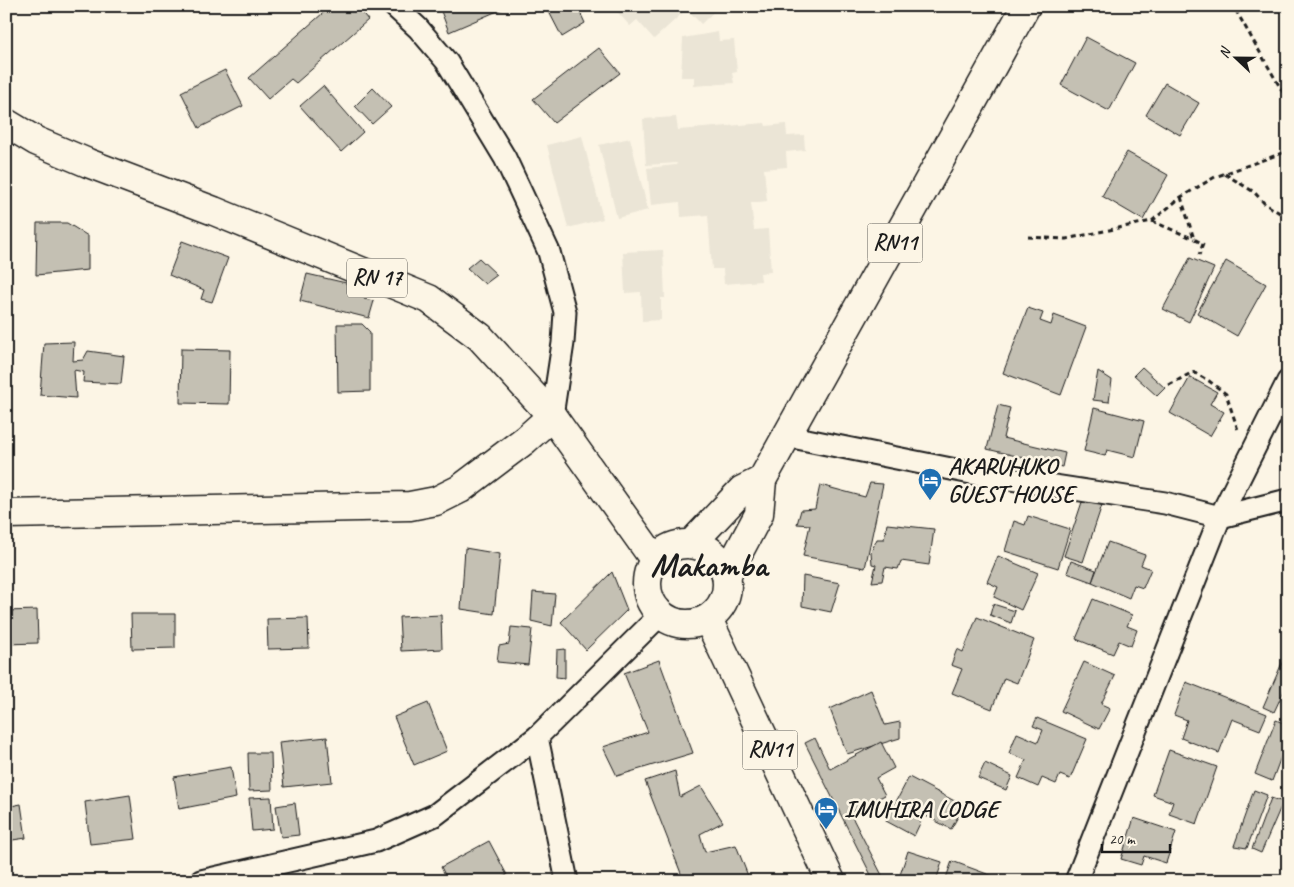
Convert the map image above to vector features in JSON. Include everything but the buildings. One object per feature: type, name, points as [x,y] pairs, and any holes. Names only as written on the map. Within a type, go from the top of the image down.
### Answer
[{"type":"main road","name":"RN11","points":[[831,881],[708,619],[720,607],[727,592],[727,574],[759,514],[762,480],[1026,6]]},
{"type":"main road","name":"RN 17","points":[[6,122],[36,141],[88,163],[214,211],[429,299],[480,337],[552,416],[654,559]]},
{"type":"main road","points":[[6,514],[410,506],[436,501],[460,489],[525,440],[552,416]]},
{"type":"main road","points":[[692,543],[742,490],[762,480]]},
{"type":"main road","points":[[708,619],[692,625],[675,624],[660,615],[648,598],[647,576],[654,559],[673,545],[692,543],[707,548],[720,559],[727,574]]},
{"type":"street","points":[[394,6],[418,28],[447,62],[505,158],[549,252],[566,312],[552,416]]},
{"type":"street","points":[[1076,881],[1220,517],[1288,381]]},
{"type":"street","points":[[787,436],[971,473],[1165,503],[1220,517],[1288,500]]},
{"type":"street","points":[[201,881],[376,841],[435,815],[537,737],[660,615]]},
{"type":"street","points":[[537,737],[567,881]]},
{"type":"path","points":[[1228,6],[1235,9],[1288,101]]},
{"type":"path","points":[[1028,237],[1066,239],[1152,222],[1182,197],[1214,177],[1288,151]]},
{"type":"path","points":[[1224,173],[1254,192],[1265,204],[1288,218]]},
{"type":"path","points":[[1182,197],[1194,238]]},
{"type":"path","points":[[1152,222],[1194,238],[1203,244],[1199,255]]},
{"type":"path","points":[[1281,295],[1288,278]]},
{"type":"path","points":[[1169,384],[1193,372],[1209,381],[1226,394],[1238,430],[1259,438]]},
{"type":"shaded area","points":[[612,6],[720,6],[701,24],[687,9],[654,39],[637,20],[630,26]]},
{"type":"shaded area","points":[[718,32],[719,41],[734,40],[737,72],[732,73],[734,83],[694,86],[695,77],[681,77],[683,38]]},
{"type":"shaded area","points":[[676,117],[678,130],[765,123],[766,126],[786,124],[787,136],[804,135],[805,150],[786,152],[787,167],[764,169],[767,201],[751,203],[754,230],[768,229],[771,272],[760,273],[761,281],[724,284],[723,269],[712,269],[708,215],[681,217],[680,202],[651,205],[647,168],[676,165],[677,163],[646,165],[643,119]]},
{"type":"shaded area","points":[[582,136],[603,219],[568,228],[547,145]]},
{"type":"shaded area","points":[[630,138],[648,210],[617,218],[599,145]]},
{"type":"shaded area","points":[[663,250],[665,298],[661,298],[661,320],[642,321],[641,292],[625,293],[623,252]]},
{"type":"place","name":"AKARUHUKO GUEST HOUSE","points":[[930,501]]},
{"type":"place","name":"IMUHIRA LODGE","points":[[826,830]]},
{"type":"district","name":"Makamba","points":[[709,564]]}]
